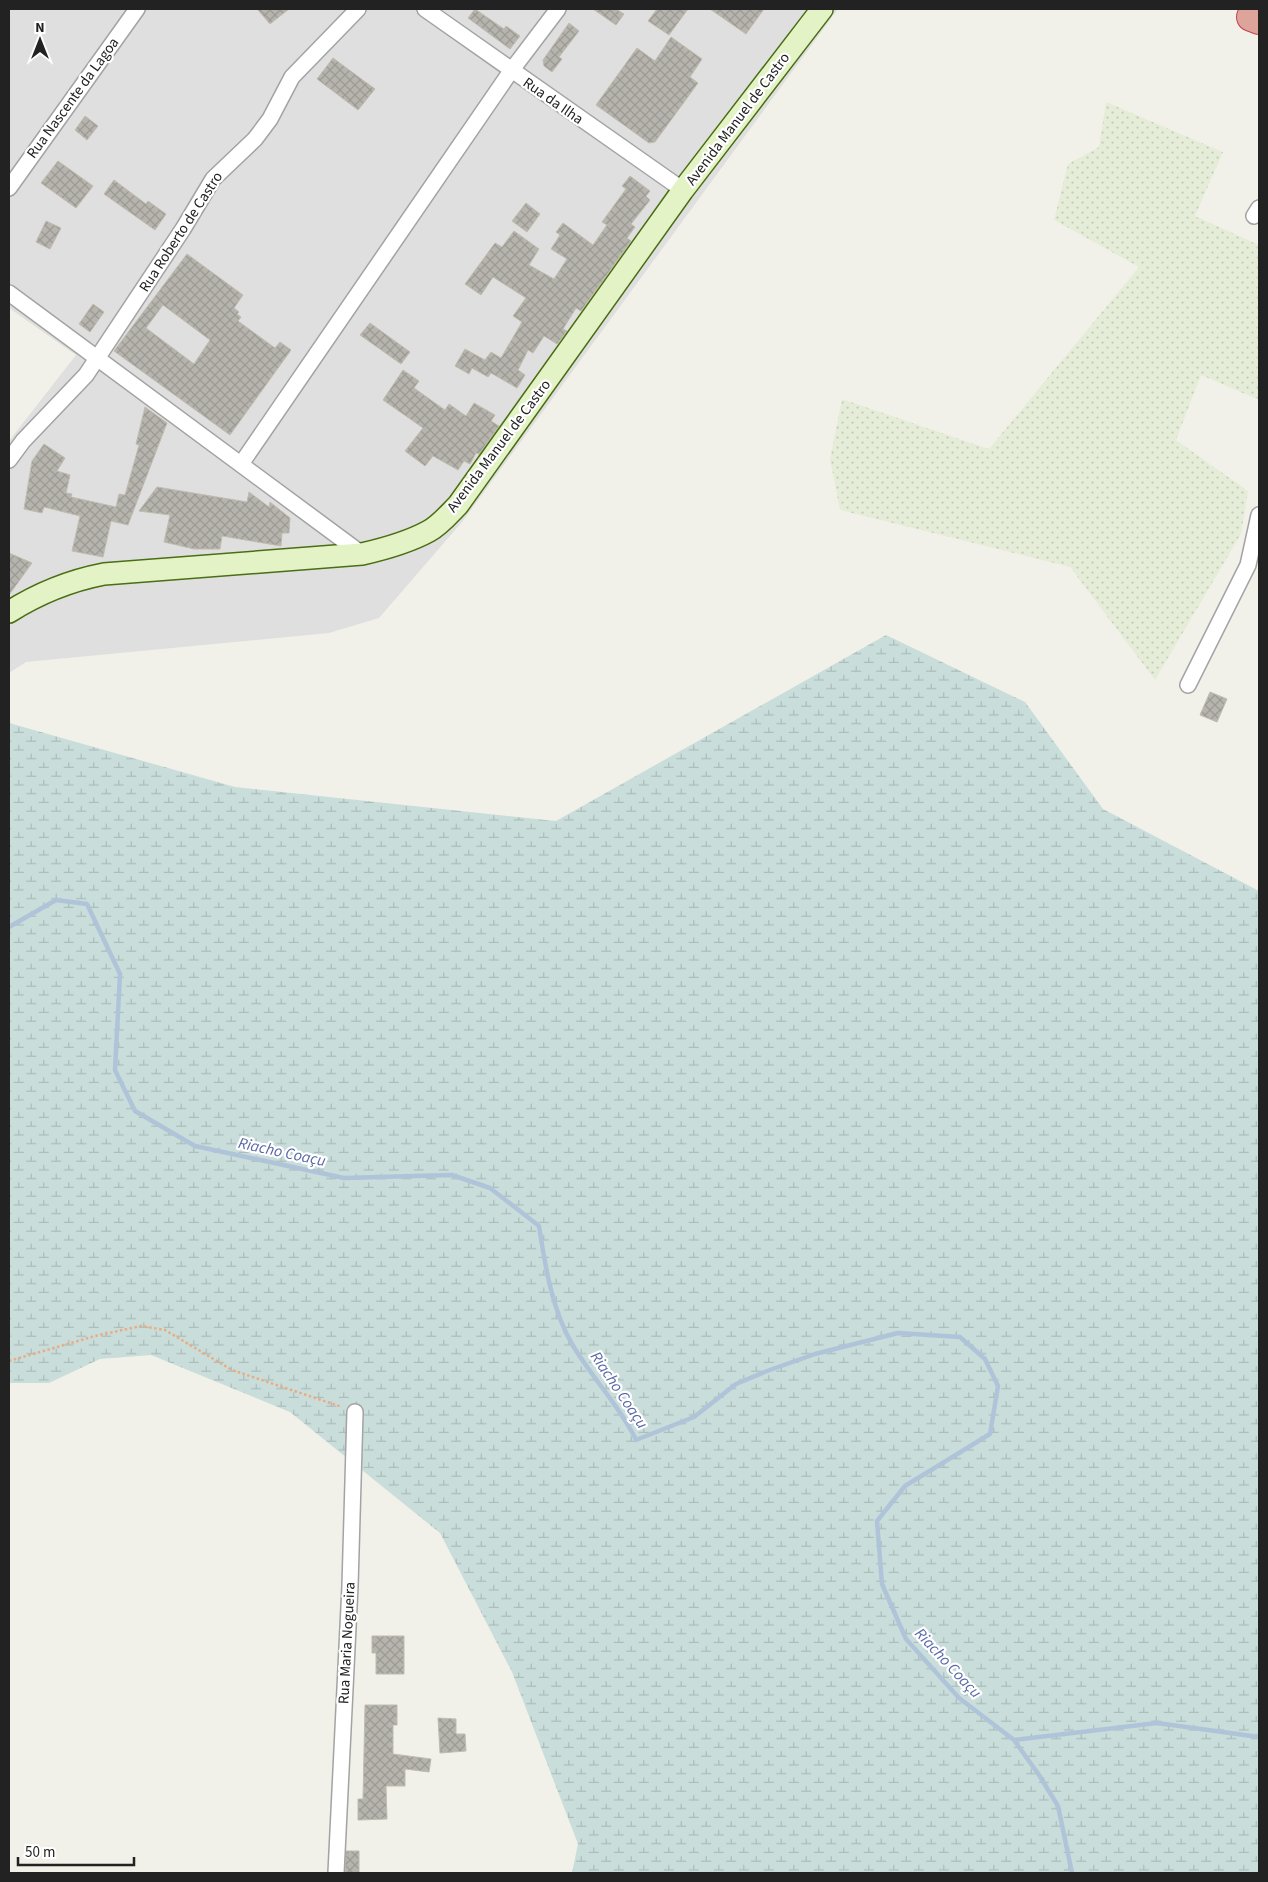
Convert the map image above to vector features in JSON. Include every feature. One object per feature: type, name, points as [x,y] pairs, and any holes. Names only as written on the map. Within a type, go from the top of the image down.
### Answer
[{"type":"street","name":"Rua Nascente da Lagoa","points":[[9,188],[138,9]]},
{"type":"street","name":"Rua Roberto de Castro","points":[[9,460],[23,441],[86,375],[183,229],[213,179],[256,139],[270,119],[292,77],[358,9]]},
{"type":"street","name":"Rua da Ilha","points":[[426,9],[511,71],[683,190]]},
{"type":"street","points":[[241,464],[511,71],[558,9]]},
{"type":"street","name":"Avenida Manuel de Castro","points":[[9,612],[45,591],[65,583],[104,574],[362,554],[428,531],[458,505],[683,190],[822,9]]},
{"type":"street","points":[[9,293],[96,360],[362,554]]},
{"type":"street","points":[[1188,685],[1248,565],[1259,515]]},
{"type":"street","name":"Rua Maria Nogueira","points":[[336,1873],[350,1586],[355,1412]]},
{"type":"path","points":[[9,1361],[95,1336],[141,1326],[165,1330],[232,1370],[355,1412]]},
{"type":"shaded area","points":[[9,9],[838,9],[462,522],[379,618],[329,633],[26,662],[9,673],[9,441],[76,355],[9,308]]},
{"type":"green space","points":[[1106,102],[1223,152],[1195,216],[1259,245],[1259,400],[1201,375],[1176,440],[1248,491],[1241,534],[1155,680],[1070,567],[840,510],[830,459],[842,399],[989,449],[1139,267],[1054,220],[1068,164],[1099,147]]},
{"type":"green space","points":[[886,635],[1025,702],[1103,809],[1259,891],[1259,1873],[572,1873],[578,1844],[512,1672],[440,1533],[290,1412],[151,1355],[100,1359],[49,1383],[9,1383],[9,723],[235,787],[556,821]]},
{"type":"building","points":[[257,9],[289,9],[270,24]]},
{"type":"building","points":[[475,9],[504,29],[506,26],[520,36],[510,49],[468,18]]},
{"type":"building","points":[[593,9],[616,9],[624,14],[616,25]]},
{"type":"building","points":[[657,9],[688,9],[669,35],[648,21]]},
{"type":"building","points":[[710,9],[764,9],[746,34]]},
{"type":"building","points":[[569,23],[579,31],[559,57],[562,59],[552,72],[544,66],[543,60]]},
{"type":"building","points":[[671,37],[702,59],[690,77],[698,83],[655,142],[649,143],[596,105],[637,48],[655,61]]},
{"type":"building","points":[[333,58],[375,89],[358,110],[317,79]]},
{"type":"building","points":[[85,116],[98,126],[87,140],[75,130]]},
{"type":"building","points":[[58,161],[93,186],[76,208],[41,183]]},
{"type":"building","points":[[630,176],[650,191],[646,196],[650,200],[631,224],[635,227],[627,238],[631,241],[581,311],[576,308],[563,329],[567,331],[557,344],[544,336],[533,353],[528,350],[518,370],[525,375],[517,388],[491,373],[488,377],[472,368],[469,374],[455,366],[465,349],[485,360],[491,352],[501,358],[522,322],[513,316],[526,298],[493,277],[481,295],[465,284],[495,243],[502,247],[514,231],[539,249],[529,265],[554,279],[567,259],[551,249],[560,235],[556,232],[563,223],[593,245],[607,225],[602,222],[626,189],[622,186]]},
{"type":"building","points":[[114,180],[146,204],[148,201],[166,214],[155,230],[104,194]]},
{"type":"building","points":[[526,203],[540,214],[527,232],[512,221]]},
{"type":"building","points":[[46,221],[61,228],[50,249],[36,242]]},
{"type":"building","points":[[187,254],[243,295],[234,308],[241,317],[238,321],[275,348],[280,342],[291,350],[230,435],[114,351]],"holes":[[[163,305],[210,340],[194,364],[146,328]]]},
{"type":"building","points":[[93,304],[104,312],[90,332],[79,324]]},
{"type":"building","points":[[370,323],[410,352],[401,364],[360,335]]},
{"type":"building","points":[[403,370],[419,381],[414,388],[445,410],[449,404],[466,416],[474,403],[495,415],[491,421],[499,426],[479,454],[476,453],[470,464],[464,461],[458,470],[433,456],[425,466],[405,451],[423,428],[383,400]]},
{"type":"building","points":[[145,407],[167,423],[128,525],[111,521],[103,557],[72,551],[80,516],[44,507],[42,513],[24,509],[32,461],[44,444],[65,458],[57,471],[70,475],[66,493],[72,494],[71,497],[116,507],[119,494],[125,495],[139,445],[136,444]]},
{"type":"building","points":[[157,487],[247,502],[249,492],[269,507],[270,502],[290,518],[289,533],[282,533],[281,546],[222,536],[220,549],[194,549],[164,542],[170,515],[139,511]]},
{"type":"building","points":[[9,553],[32,563],[9,595]]},
{"type":"building","points":[[1210,692],[1227,699],[1217,722],[1200,715]]},
{"type":"building","points":[[372,1636],[404,1636],[404,1674],[376,1674],[376,1653],[372,1653]]},
{"type":"building","points":[[365,1705],[397,1705],[397,1725],[393,1725],[393,1754],[431,1759],[429,1772],[405,1769],[405,1786],[386,1786],[387,1819],[358,1820],[358,1799],[363,1799]]},
{"type":"building","points":[[438,1718],[456,1719],[456,1734],[465,1734],[466,1751],[440,1753]]},
{"type":"building","points":[[346,1851],[359,1851],[359,1873],[345,1873]]},
{"type":"waterway","name":"Riacho Coaçu","points":[[9,927],[56,900],[87,904],[120,974],[115,1070],[135,1111],[195,1146],[344,1178],[452,1175],[490,1188],[539,1226],[550,1287],[565,1331],[580,1356],[622,1415],[636,1440],[694,1417],[736,1384],[767,1371],[815,1354],[898,1333],[960,1337],[985,1359],[998,1386],[990,1434],[905,1486],[877,1521],[882,1584],[906,1639],[959,1698],[1014,1740],[1039,1775],[1058,1806],[1072,1873]]},
{"type":"waterway","points":[[1014,1740],[1157,1723],[1259,1737]]}]
